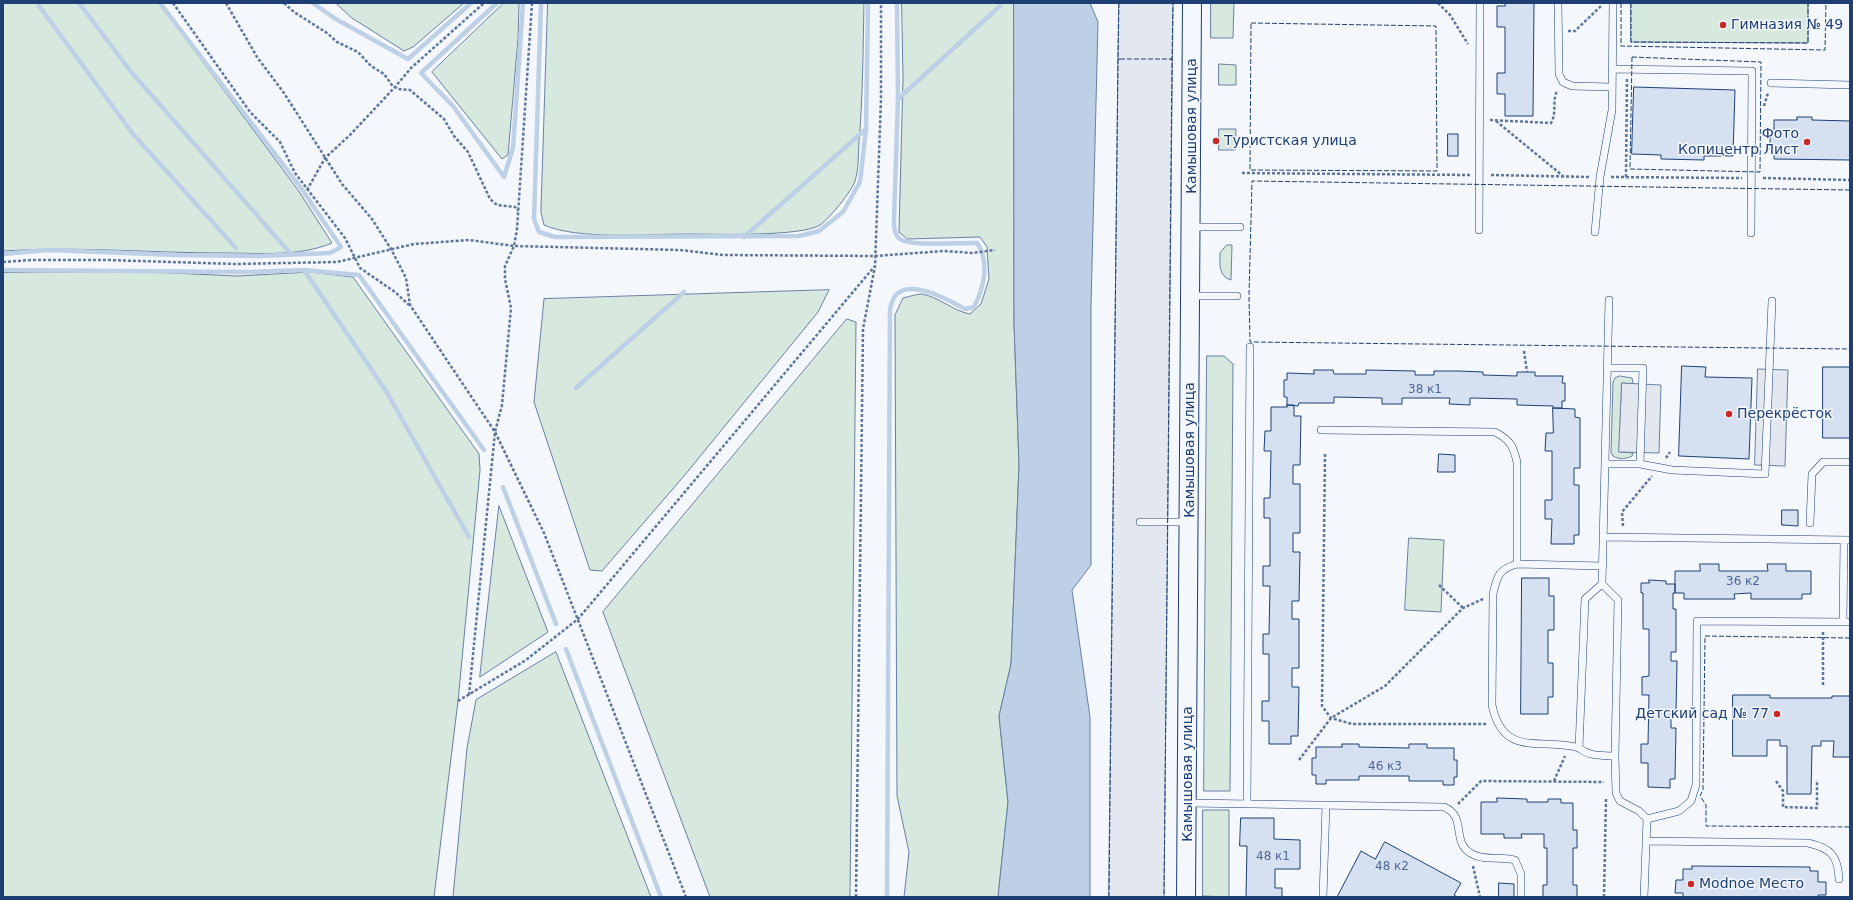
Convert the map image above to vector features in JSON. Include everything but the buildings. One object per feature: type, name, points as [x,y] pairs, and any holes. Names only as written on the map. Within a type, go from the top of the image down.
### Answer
[{"type":"street","name":"Камышовая улица","points":[[1186,897],[1188,803],[1192,3]]},
{"type":"lane","points":[[1479,230],[1480,3]]},
{"type":"lane","points":[[1558,3],[1559,74],[1563,82],[1572,86],[1612,87]]},
{"type":"lane","points":[[1594,232],[1600,177],[1612,110],[1613,3]]},
{"type":"lane","points":[[1612,68],[1752,71],[1751,233]]},
{"type":"lane","points":[[1771,84],[1850,85]]},
{"type":"lane","points":[[1191,227],[1240,227]]},
{"type":"lane","points":[[1190,296],[1237,296]]},
{"type":"lane","points":[[1580,748],[1585,599],[1602,584],[1609,300]]},
{"type":"lane","points":[[1605,464],[1640,464],[1672,470],[1765,474],[1772,301]]},
{"type":"lane","points":[[1247,803],[1250,347]]},
{"type":"lane","points":[[1607,368],[1643,368],[1640,464]]},
{"type":"lane","points":[[1321,430],[1495,432],[1506,438],[1514,449],[1517,462],[1518,564]]},
{"type":"lane","points":[[1810,523],[1812,474],[1823,462],[1850,462]]},
{"type":"lane","points":[[1140,522],[1189,522]]},
{"type":"lane","points":[[1603,537],[1847,540],[1846,622],[1697,622],[1696,785],[1691,801],[1679,811],[1647,819]]},
{"type":"lane","points":[[1603,566],[1518,564],[1506,567],[1496,579],[1494,594],[1492,705],[1495,720],[1512,740],[1526,744],[1570,745],[1580,748],[1585,753],[1592,755],[1614,756]]},
{"type":"lane","points":[[1602,584],[1618,600],[1614,756],[1616,793],[1620,801],[1639,811],[1647,819],[1644,897]]},
{"type":"lane","points":[[1188,803],[1444,807],[1451,810],[1456,816],[1459,839],[1464,848],[1473,855],[1515,860],[1521,874],[1521,897]]},
{"type":"lane","points":[[1323,897],[1326,805]]},
{"type":"lane","points":[[1647,841],[1808,843],[1820,846],[1829,851],[1835,858],[1839,880]]},
{"type":"path","points":[[172,3],[250,112],[280,142],[289,163],[307,190],[345,238],[360,268],[395,292],[410,305],[495,432],[544,533],[686,897]]},
{"type":"path","points":[[226,3],[257,57],[284,93],[342,184],[372,219],[391,249],[406,278],[410,305]]},
{"type":"path","points":[[284,3],[294,12],[327,32],[337,42],[358,52],[371,66],[384,74],[395,87],[410,90],[444,119],[454,136],[468,152],[490,200],[497,205],[515,207],[518,211]]},
{"type":"path","points":[[307,190],[325,158],[395,87],[411,68],[484,3]]},
{"type":"path","points":[[468,695],[495,432],[502,405],[511,308],[505,279],[505,266],[514,246],[518,211],[532,3]]},
{"type":"path","points":[[856,897],[863,329],[875,256],[880,99],[881,3]]},
{"type":"path","points":[[1438,3],[1450,15],[1472,50]]},
{"type":"path","points":[[1559,32],[1575,31],[1605,3]]},
{"type":"path","points":[[1626,177],[1627,69]]},
{"type":"path","points":[[1487,119],[1551,123],[1553,119],[1555,96],[1563,82]]},
{"type":"path","points":[[1496,120],[1564,176]]},
{"type":"path","points":[[1242,173],[1850,180]]},
{"type":"path","points":[[3,262],[31,260],[107,260],[236,264],[337,262],[414,244],[468,240],[514,246],[680,250],[723,255],[875,256],[944,251],[972,253],[995,250]]},
{"type":"path","points":[[458,701],[526,660],[578,619],[874,266]]},
{"type":"path","points":[[1524,350],[1527,372]]},
{"type":"path","points":[[1622,512],[1670,452]]},
{"type":"path","points":[[1325,454],[1322,706],[1331,718],[1352,724],[1487,724],[1495,720]]},
{"type":"path","points":[[1439,585],[1463,608]]},
{"type":"path","points":[[1299,760],[1331,718],[1385,686],[1463,608],[1494,594]]},
{"type":"path","points":[[1823,622],[1823,686]]},
{"type":"path","points":[[1554,781],[1570,745]]},
{"type":"path","points":[[1776,780],[1783,791],[1784,807],[1817,808],[1817,780]]},
{"type":"path","points":[[1451,810],[1481,781],[1606,782],[1606,790]]},
{"type":"path","points":[[1604,897],[1606,797]]},
{"type":"path","points":[[1473,855],[1473,867],[1480,897]]},
{"type":"shaded area","points":[[3,3],[159,3],[298,190],[332,243],[306,250],[265,254],[58,249],[3,251]]},
{"type":"shaded area","points":[[336,3],[464,3],[413,47],[404,51],[352,18]]},
{"type":"shaded area","points":[[504,3],[519,3],[518,39],[508,155],[502,159],[432,72]]},
{"type":"shaded area","points":[[548,3],[864,3],[858,167],[855,181],[850,191],[834,211],[820,225],[810,229],[795,231],[756,234],[614,235],[575,233],[558,230],[544,225],[541,212]]},
{"type":"shaded area","points":[[902,3],[1014,3],[1014,323],[1019,465],[1011,664],[999,716],[1008,802],[998,897],[904,897],[909,852],[897,796],[895,315],[903,298],[922,294],[970,314],[981,304],[989,279],[987,247],[980,237],[907,239],[899,232],[903,79]]},
{"type":"shaded area","points":[[1119,3],[1173,3],[1164,897],[1109,897]]},
{"type":"shaded area","points":[[1211,3],[1234,3],[1233,38],[1211,38]]},
{"type":"shaded area","name":"Гимназия № 49","points":[[1631,3],[1808,3],[1808,43],[1631,42]]},
{"type":"shaded area","points":[[1219,64],[1236,65],[1236,85],[1219,85]]},
{"type":"shaded area","points":[[1219,129],[1236,129],[1235,150],[1219,150]]},
{"type":"shaded area","points":[[1227,245],[1232,245],[1231,280],[1224,276],[1220,265],[1220,253]]},
{"type":"shaded area","points":[[148,272],[238,276],[310,272],[353,277],[479,454],[480,470],[458,701],[434,897],[3,897],[3,273]]},
{"type":"shaded area","points":[[829,290],[818,312],[684,476],[602,571],[590,570],[534,402],[544,299]]},
{"type":"shaded area","points":[[847,319],[856,322],[850,897],[710,897],[603,612]]},
{"type":"shaded area","points":[[1207,356],[1224,356],[1233,364],[1230,791],[1204,791]]},
{"type":"shaded area","points":[[1758,369],[1788,370],[1785,466],[1755,465]]},
{"type":"shaded area","points":[[1620,376],[1632,378],[1633,384],[1622,383],[1620,452],[1633,453],[1632,456],[1622,459],[1613,456],[1611,452],[1613,382],[1615,378]]},
{"type":"shaded area","points":[[1622,383],[1661,385],[1659,453],[1619,452]]},
{"type":"shaded area","points":[[499,506],[548,632],[480,677]]},
{"type":"shaded area","points":[[1409,538],[1444,540],[1441,612],[1405,610]]},
{"type":"shaded area","points":[[556,652],[651,897],[453,897],[467,748],[476,700]]},
{"type":"shaded area","points":[[1203,810],[1229,810],[1229,897],[1203,896]]},
{"type":"water","points":[[1014,3],[1090,3],[1098,22],[1091,306],[1091,565],[1072,590],[1090,717],[1090,897],[998,897],[1008,802],[999,716],[1011,664],[1019,465],[1014,323]]},
{"type":"waterway","points":[[37,3],[133,134],[236,248]]},
{"type":"waterway","points":[[79,3],[132,73],[291,254]]},
{"type":"waterway","points":[[3,254],[48,250],[176,255],[260,256],[330,253],[341,247],[301,188],[160,3]]},
{"type":"waterway","points":[[313,3],[334,18],[408,59],[471,3]]},
{"type":"waterway","points":[[497,3],[421,73],[453,106],[504,177],[513,148],[523,3]]},
{"type":"waterway","points":[[541,3],[534,219],[539,232],[555,237],[799,236],[819,231],[843,212],[860,182],[866,129],[868,3]]},
{"type":"waterway","points":[[887,897],[890,309],[896,295],[903,290],[911,289],[920,290],[941,297],[965,309],[974,307],[981,292],[984,275],[983,258],[977,243],[914,243],[900,239],[895,233],[894,219],[898,99],[897,3]]},
{"type":"waterway","points":[[898,99],[1000,6]]},
{"type":"waterway","points":[[744,237],[866,129]]},
{"type":"waterway","points":[[3,270],[250,272],[304,270],[359,275],[484,450]]},
{"type":"waterway","points":[[304,270],[386,391],[469,537]]},
{"type":"waterway","points":[[576,388],[684,292]]},
{"type":"waterway","points":[[503,487],[556,624]]},
{"type":"waterway","points":[[566,649],[661,897]]},
{"type":"fence","points":[[1119,3],[1118,59],[1120,59]]},
{"type":"fence","points":[[1170,59],[1172,59],[1173,3]]},
{"type":"fence","points":[[1621,3],[1621,46],[1825,50],[1826,3]]},
{"type":"fence","points":[[1631,3],[1631,42],[1808,43],[1808,3]]},
{"type":"fence","points":[[1251,23],[1436,26],[1437,171],[1250,170],[1251,23]]},
{"type":"fence","points":[[1632,57],[1761,62],[1760,172],[1630,169],[1632,57]]},
{"type":"fence","points":[[1109,897],[1118,59],[1172,59],[1164,897]]},
{"type":"fence","points":[[1850,190],[1252,181],[1249,296],[1250,342],[1850,349]]},
{"type":"fence","points":[[1850,638],[1705,636],[1703,790],[1700,796],[1706,805],[1706,826],[1850,827]]},
{"type":"place","name":"Гимназия № 49","points":[[1723,25]]},
{"type":"place","name":"Туристская улица","points":[[1216,141]]},
{"type":"place","name":"Фото Копицентр Лист","points":[[1807,142]]},
{"type":"place","name":"Перекрёсток","points":[[1729,414]]},
{"type":"place","name":"Детский сад № 77","points":[[1777,714]]},
{"type":"place","name":"Modnoe Место","points":[[1691,884]]}]
